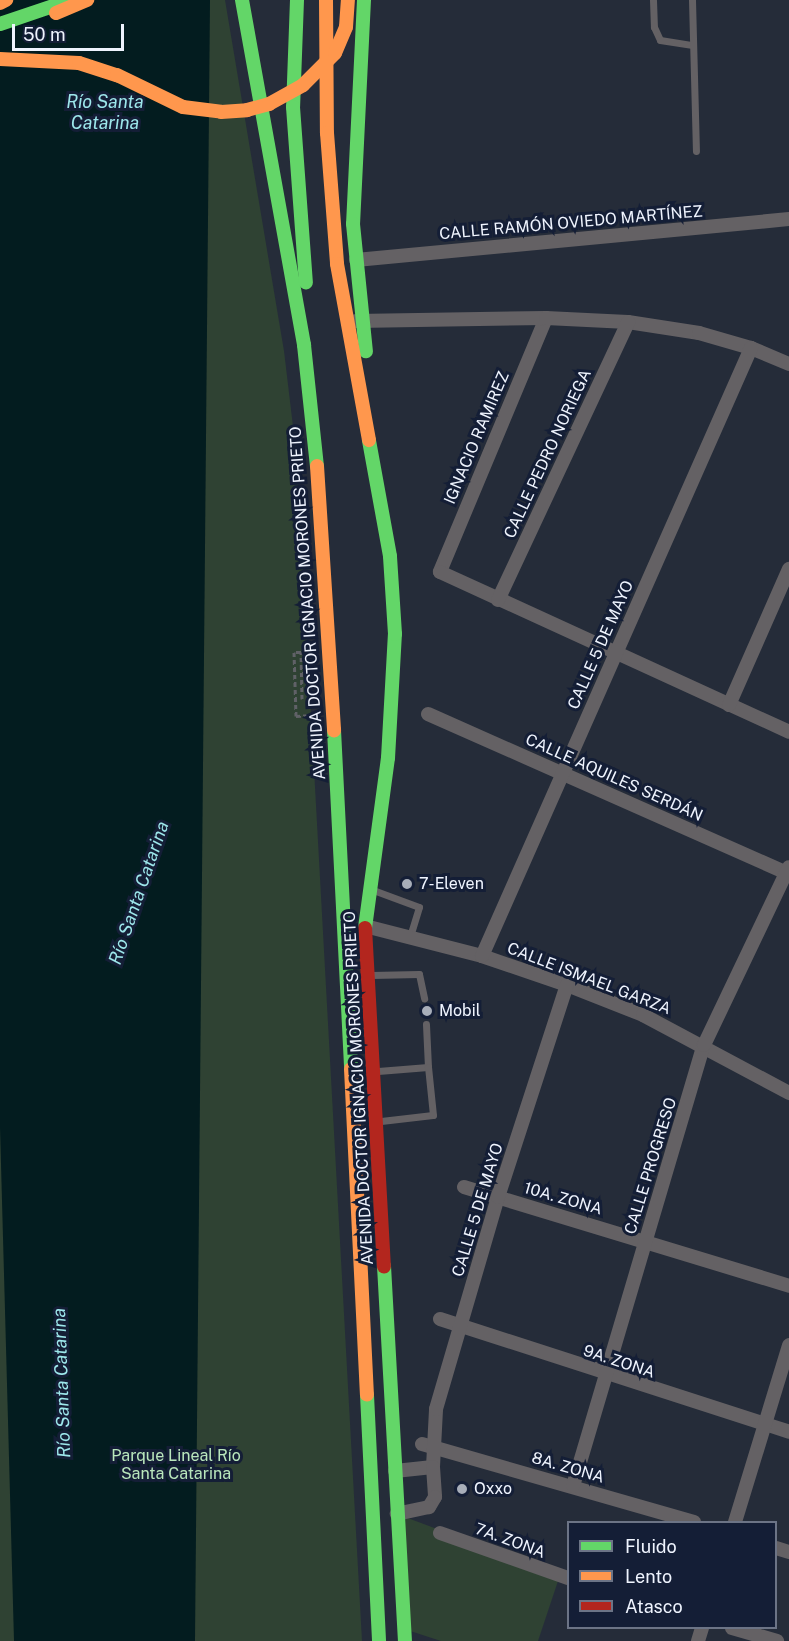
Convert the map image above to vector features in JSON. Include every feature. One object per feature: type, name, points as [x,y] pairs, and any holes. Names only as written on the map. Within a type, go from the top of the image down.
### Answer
[{"type":"main road","points":[[0,3],[6,0]]},
{"type":"main road","points":[[0,24],[70,0]]},
{"type":"main road","points":[[0,36],[87,0]]},
{"type":"main road","name":"AVENIDA DOCTOR IGNACIO MORONES PRIETO","points":[[242,0],[304,345],[337,781],[379,1641]]},
{"type":"main road","points":[[297,0],[293,107],[306,279],[304,345]]},
{"type":"main road","name":"AVENIDA DOCTOR IGNACIO MORONES PRIETO","points":[[326,0],[327,133],[345,321],[390,556],[395,634],[388,758],[368,888],[365,926],[405,1641]]},
{"type":"main road","points":[[0,59],[79,63],[117,75],[183,107],[221,112],[247,110],[281,98],[318,72],[335,53],[346,27],[348,0]]},
{"type":"main road","points":[[364,0],[353,164],[356,260],[370,383],[365,425]]},
{"type":"main road","points":[[337,781],[368,888]]},
{"type":"street","name":"CALLE RAMÓN OVIEDO MARTÍNEZ","points":[[356,260],[789,219]]},
{"type":"street","points":[[345,321],[546,318],[628,322],[699,333],[751,348],[789,364]]},
{"type":"street","name":"IGNACIO RAMIREZ","points":[[498,600],[440,572],[546,318]]},
{"type":"street","name":"CALLE PEDRO NORIEGA","points":[[498,600],[628,322]]},
{"type":"street","name":"CALLE 5 DE MAYO","points":[[482,956],[751,348]]},
{"type":"street","points":[[729,705],[789,569]]},
{"type":"street","points":[[498,600],[789,732]]},
{"type":"street","name":"CALLE AQUILES SERDÁN","points":[[428,714],[788,870]]},
{"type":"street","name":"CALLE PROGRESO","points":[[573,1485],[704,1046],[788,870]]},
{"type":"street","name":"CALLE ISMAEL GARZA","points":[[365,926],[482,956],[567,985],[704,1046],[789,1094]]},
{"type":"street","name":"CALLE 5 DE MAYO","points":[[398,1514],[432,1505],[433,1467],[427,1445],[436,1409],[498,1197],[567,985]]},
{"type":"street","name":"10A. ZONA","points":[[464,1187],[645,1240],[789,1286]]},
{"type":"street","name":"9A. ZONA","points":[[440,1319],[605,1375],[789,1432]]},
{"type":"street","points":[[735,1521],[789,1345]]},
{"type":"street","name":"8A. ZONA","points":[[427,1445],[573,1485],[691,1521]]},
{"type":"street","points":[[395,1471],[433,1467]]},
{"type":"street","name":"7A. ZONA","points":[[440,1533],[567,1578]]},
{"type":"street","points":[[735,1629],[777,1641]]},
{"type":"lane","points":[[653,0],[654,27],[660,40],[693,45]]},
{"type":"lane","points":[[692,0],[696,152]]},
{"type":"lane","points":[[368,888],[420,907],[410,938]]},
{"type":"lane","points":[[367,975],[419,974],[424,998]]},
{"type":"lane","points":[[375,1122],[433,1114],[426,1024]]},
{"type":"lane","points":[[372,1072],[428,1067]]},
{"type":"path","points":[[296,716],[294,652],[301,652],[302,699]]},
{"type":"green space","name":"Río Santa Catarina","points":[[0,0],[225,0],[284,351],[297,460],[362,1641],[0,1641]]},
{"type":"green space","points":[[397,1514],[560,1575],[538,1641],[441,1641],[404,1629]]},
{"type":"water","name":"Río Santa Catarina","points":[[0,0],[210,0],[195,1641],[14,1641],[0,1127]]},
{"type":"traffic: fast","points":[[0,24],[71,0]]},
{"type":"traffic: fast","points":[[242,0],[304,345],[317,466]]},
{"type":"traffic: fast","points":[[297,0],[293,107],[306,283]]},
{"type":"traffic: fast","points":[[364,0],[353,224],[366,351]]},
{"type":"traffic: fast","points":[[365,928],[388,758],[395,634],[390,556],[369,440]]},
{"type":"traffic: fast","points":[[334,730],[351,1069]]},
{"type":"traffic: fast","points":[[384,1266],[405,1641]]},
{"type":"traffic: fast","points":[[367,1395],[379,1641]]},
{"type":"traffic: slow","points":[[0,3],[6,0]]},
{"type":"traffic: slow","points":[[56,13],[87,0]]},
{"type":"traffic: slow","points":[[326,0],[327,133],[337,264],[369,440]]},
{"type":"traffic: slow","points":[[183,107],[221,112],[247,110],[269,104],[303,85],[335,53],[346,27],[348,0]]},
{"type":"traffic: slow","points":[[0,59],[79,63],[117,75],[183,107]]},
{"type":"traffic: slow","points":[[317,466],[334,730]]},
{"type":"traffic: slow","points":[[351,1069],[367,1395]]},
{"type":"traffic: jam","points":[[365,928],[384,1266]]},
{"type":"place","name":"7-Eleven","points":[[407,884]]},
{"type":"place","name":"Mobil","points":[[427,1011]]},
{"type":"place","name":"Oxxo","points":[[462,1489]]},
{"type":"park label","name":"Parque Lineal Río Santa Catarina","points":[[176,1465]]}]
